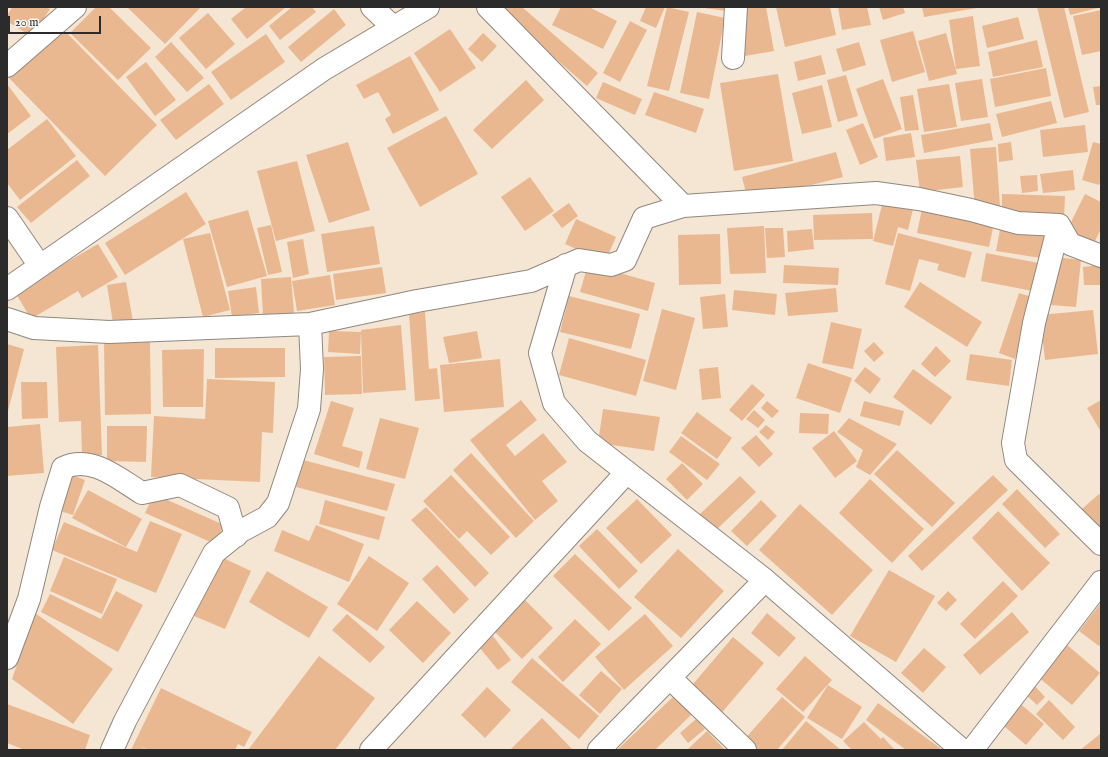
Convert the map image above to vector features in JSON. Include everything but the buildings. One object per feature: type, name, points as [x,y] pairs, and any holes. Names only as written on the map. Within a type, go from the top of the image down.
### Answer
[{"type":"street","points":[[7,66],[75,7]]},
{"type":"street","points":[[372,7],[394,27]]},
{"type":"street","points":[[488,7],[682,206]]},
{"type":"street","points":[[733,58],[736,7]]},
{"type":"street","points":[[7,289],[324,69],[423,8]]},
{"type":"street","points":[[7,320],[34,328],[109,332],[310,324],[417,301],[531,281],[578,260],[610,265],[625,260],[644,218],[682,206],[876,193],[919,199],[1018,223],[1059,225]]},
{"type":"street","points":[[7,218],[40,266]]},
{"type":"street","points":[[1059,225],[1070,244],[1101,256]]},
{"type":"street","points":[[1059,225],[1034,323],[1013,443],[1016,460],[1101,544]]},
{"type":"street","points":[[566,265],[540,353],[554,403],[587,441],[766,580],[962,750]]},
{"type":"street","points":[[112,750],[125,721],[214,554],[241,531],[267,517],[278,503],[309,410],[312,369],[310,324]]},
{"type":"street","points":[[7,658],[29,599],[51,507],[63,468],[70,464],[83,463],[104,468],[142,494],[180,485],[228,508],[236,536]]},
{"type":"street","points":[[371,750],[627,472]]},
{"type":"street","points":[[599,750],[766,580]]},
{"type":"street","points":[[972,750],[1101,582]]},
{"type":"street","points":[[670,678],[745,750]]}]
